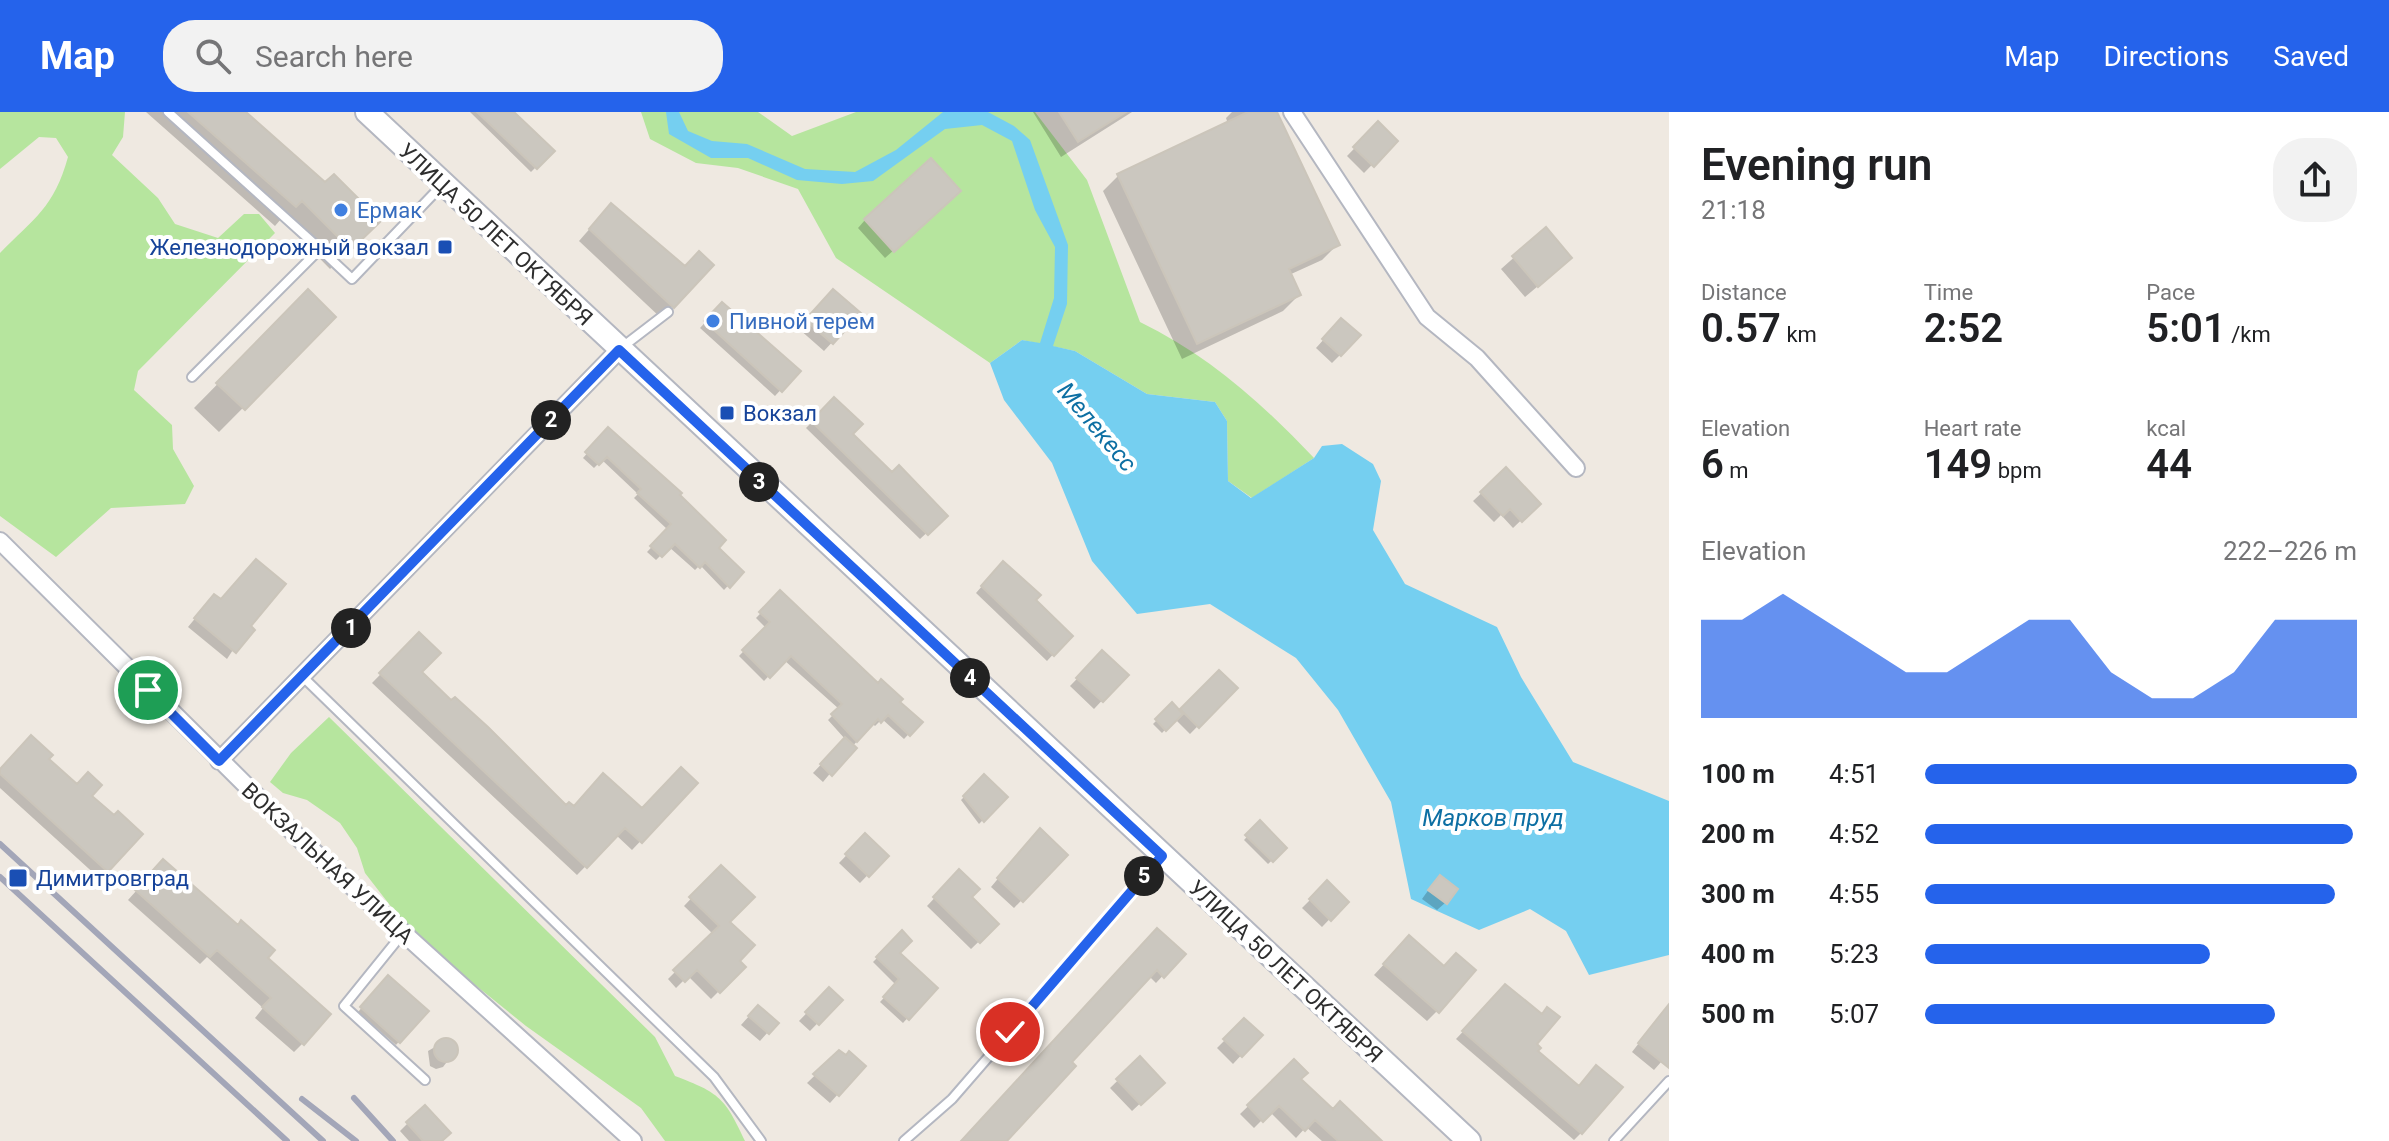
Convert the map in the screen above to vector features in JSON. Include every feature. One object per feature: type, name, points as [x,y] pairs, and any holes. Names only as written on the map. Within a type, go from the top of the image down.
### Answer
[{"type":"main road","name":"УЛИЦА 50 ЛЕТ ОКТЯБРЯ","points":[[375,115],[443,184],[619,350],[1469,1141]]},
{"type":"street","points":[[1292,112],[1427,317],[1477,358],[1576,468]]},
{"type":"street","points":[[219,761],[619,350]]},
{"type":"street","name":"ВОКЗАЛЬНАЯ УЛИЦА","points":[[0,541],[219,761],[633,1141]]},
{"type":"lane","points":[[168,112],[352,279],[443,184]]},
{"type":"lane","points":[[192,377],[320,249]]},
{"type":"lane","points":[[619,350],[668,312]]},
{"type":"lane","points":[[303,677],[714,1077],[761,1141]]},
{"type":"lane","points":[[904,1141],[952,1099],[1162,856]]},
{"type":"lane","points":[[403,933],[344,1006],[425,1080]]},
{"type":"lane","points":[[1614,1141],[1669,1081]]},
{"type":"green space","points":[[0,112],[125,112],[123,137],[112,155],[158,198],[175,224],[218,238],[244,214],[259,214],[275,233],[138,371],[134,390],[172,425],[173,449],[194,486],[185,504],[111,508],[56,557],[0,516],[0,253],[42,211],[56,189],[68,157],[56,138],[39,137],[0,169]]},
{"type":"green space","points":[[641,112],[758,112],[792,136],[856,112],[1035,112],[1087,180],[1140,322],[1189,349],[1233,382],[1314,458],[1252,498],[1228,481],[1227,421],[1215,402],[1147,394],[1075,351],[1022,340],[990,363],[836,258],[798,189],[738,168],[696,163],[650,139]]},
{"type":"green space","points":[[329,717],[655,1037],[675,1076],[702,1087],[726,1106],[745,1141],[665,1141],[641,1108],[526,1026],[413,935],[365,873],[357,848],[340,823],[307,800],[283,793],[270,782],[291,753]]},
{"type":"water","name":"Марков пруд","points":[[666,112],[679,112],[688,131],[712,141],[747,144],[805,169],[855,172],[896,150],[943,112],[988,112],[1014,126],[1030,140],[1068,245],[1067,304],[1053,346],[1075,351],[1147,394],[1215,402],[1227,421],[1228,481],[1251,498],[1314,458],[1322,446],[1342,444],[1373,464],[1381,481],[1373,530],[1405,584],[1497,627],[1521,677],[1573,762],[1669,801],[1669,955],[1589,975],[1566,931],[1530,909],[1479,930],[1411,899],[1391,802],[1338,710],[1296,658],[1210,604],[1137,614],[1092,561],[1052,463],[1004,400],[990,363],[1022,340],[1040,343],[1054,298],[1055,247],[1035,210],[1012,141],[982,125],[945,129],[873,181],[842,184],[797,180],[748,158],[711,158],[669,134]]},
{"type":"building","points":[[188,112],[246,112],[325,182],[334,174],[381,221],[351,250],[302,201],[296,207]]},
{"type":"building","points":[[477,112],[514,112],[555,151],[537,169]]},
{"type":"building","points":[[1059,112],[1126,112],[1078,142]]},
{"type":"building","points":[[1248,112],[1277,112],[1340,245],[1289,269],[1301,295],[1197,344],[1117,174]]},
{"type":"building","points":[[1378,121],[1398,141],[1374,167],[1353,147]]},
{"type":"building","points":[[931,158],[961,191],[894,252],[864,219]]},
{"type":"building","points":[[611,203],[685,266],[699,251],[714,265],[674,308],[589,229]]},
{"type":"building","points":[[1546,227],[1572,258],[1538,287],[1512,256]]},
{"type":"building","points":[[308,289],[336,317],[245,410],[216,383]]},
{"type":"building","points":[[833,289],[861,313],[833,344],[805,320]]},
{"type":"building","points":[[722,302],[801,371],[782,392],[704,321]]},
{"type":"building","points":[[1341,318],[1361,335],[1341,356],[1322,339]]},
{"type":"building","points":[[834,397],[863,424],[853,434],[892,472],[899,465],[948,516],[928,535],[811,421]]},
{"type":"building","points":[[608,427],[682,493],[680,495],[726,540],[719,548],[744,572],[730,588],[705,562],[700,568],[675,544],[662,557],[650,546],[671,524],[637,493],[641,489],[607,457],[599,465],[585,452]]},
{"type":"building","points":[[1506,467],[1541,504],[1522,522],[1510,509],[1503,516],[1480,492]]},
{"type":"building","points":[[256,559],[286,584],[251,626],[255,630],[236,653],[194,618],[214,594],[221,599]]},
{"type":"building","points":[[1003,561],[1041,595],[1036,600],[1073,636],[1054,656],[981,586]]},
{"type":"building","points":[[780,590],[878,683],[881,679],[903,699],[900,702],[923,722],[910,736],[888,715],[881,723],[878,719],[857,742],[831,714],[842,704],[791,656],[770,678],[742,650],[770,622],[759,612]]},
{"type":"building","points":[[419,632],[441,653],[422,672],[451,700],[455,697],[488,727],[566,805],[569,802],[574,806],[603,773],[642,808],[681,767],[698,783],[642,843],[625,828],[587,868],[379,673]]},
{"type":"building","points":[[1102,650],[1129,675],[1103,702],[1076,678]]},
{"type":"building","points":[[1219,670],[1238,688],[1199,728],[1180,709]]},
{"type":"building","points":[[1172,702],[1183,714],[1166,731],[1155,719]]},
{"type":"building","name":"Димитровград","points":[[31,735],[53,755],[49,759],[77,784],[88,772],[102,785],[92,796],[114,815],[118,811],[143,834],[108,872],[0,774],[0,769]]},
{"type":"building","points":[[845,737],[857,748],[832,776],[820,764]]},
{"type":"building","points":[[984,774],[1008,797],[984,822],[963,796]]},
{"type":"building","points":[[1260,820],[1287,848],[1273,862],[1245,835]]},
{"type":"building","points":[[1040,828],[1068,855],[1023,902],[997,878]]},
{"type":"building","points":[[865,833],[889,856],[869,877],[845,854]]},
{"type":"building","points":[[163,859],[238,925],[241,920],[275,950],[268,958],[331,1014],[304,1045],[262,1007],[271,998],[217,950],[210,957],[135,890]]},
{"type":"building","points":[[721,865],[755,897],[730,922],[755,945],[740,961],[746,967],[720,993],[697,970],[685,982],[673,970],[719,926],[689,897]]},
{"type":"building","points":[[959,869],[980,889],[972,897],[999,924],[980,943],[933,897]]},
{"type":"building","points":[[1440,875],[1458,889],[1447,904],[1428,890]]},
{"type":"building","points":[[1327,880],[1349,902],[1331,921],[1309,899]]},
{"type":"building","points":[[1157,928],[1186,954],[1164,978],[1157,970],[1072,1062],[1076,1066],[1007,1141],[961,1141]]},
{"type":"building","points":[[902,930],[912,941],[900,953],[938,988],[909,1020],[883,997],[899,979],[876,957]]},
{"type":"building","points":[[1409,935],[1444,966],[1456,953],[1476,970],[1439,1013],[1383,964]]},
{"type":"building","points":[[388,975],[429,1011],[400,1043],[360,1007]]},
{"type":"building","points":[[1505,984],[1542,1014],[1547,1007],[1560,1017],[1537,1044],[1541,1048],[1538,1051],[1579,1086],[1596,1065],[1623,1087],[1582,1134],[1462,1031]]},
{"type":"building","points":[[829,987],[843,1000],[819,1025],[805,1012]]},
{"type":"building","points":[[1669,1004],[1669,1068],[1638,1043]]},
{"type":"building","points":[[758,1005],[779,1023],[769,1034],[748,1016]]},
{"type":"building","points":[[1244,1018],[1263,1035],[1242,1057],[1223,1039]]},
{"type":"building","points":[[446,1038],[455,1041],[458,1050],[455,1059],[446,1062],[437,1059],[434,1050],[437,1041]]},
{"type":"building","points":[[839,1050],[846,1055],[849,1051],[866,1066],[839,1096],[813,1074]]},
{"type":"building","points":[[1140,1056],[1165,1083],[1141,1105],[1116,1079]]},
{"type":"building","points":[[1294,1059],[1308,1073],[1301,1079],[1333,1109],[1340,1101],[1382,1141],[1338,1141],[1315,1120],[1305,1131],[1279,1106],[1263,1122],[1247,1105]]},
{"type":"building","points":[[425,1105],[451,1133],[442,1141],[423,1141],[406,1122]]},
{"type":"railway","points":[[0,844],[323,1141]]},
{"type":"railway","points":[[0,877],[287,1141]]},
{"type":"railway","points":[[354,1098],[393,1141]]},
{"type":"railway","points":[[302,1099],[356,1141]]},
{"type":"place","name":"Ермак","points":[[341,210]]},
{"type":"place","name":"Железнодорожный вокзал","points":[[445,247]]},
{"type":"place","name":"Пивной терем","points":[[713,321]]},
{"type":"place","name":"Вокзал","points":[[727,413]]},
{"type":"place","name":"Димитровград","points":[[18,878]]},
{"type":"route","points":[[148,690],[219,761],[619,350],[1162,856],[1010,1032]]},
{"type":"water label","name":"Мелекесс","points":[[1097,427]]}]
